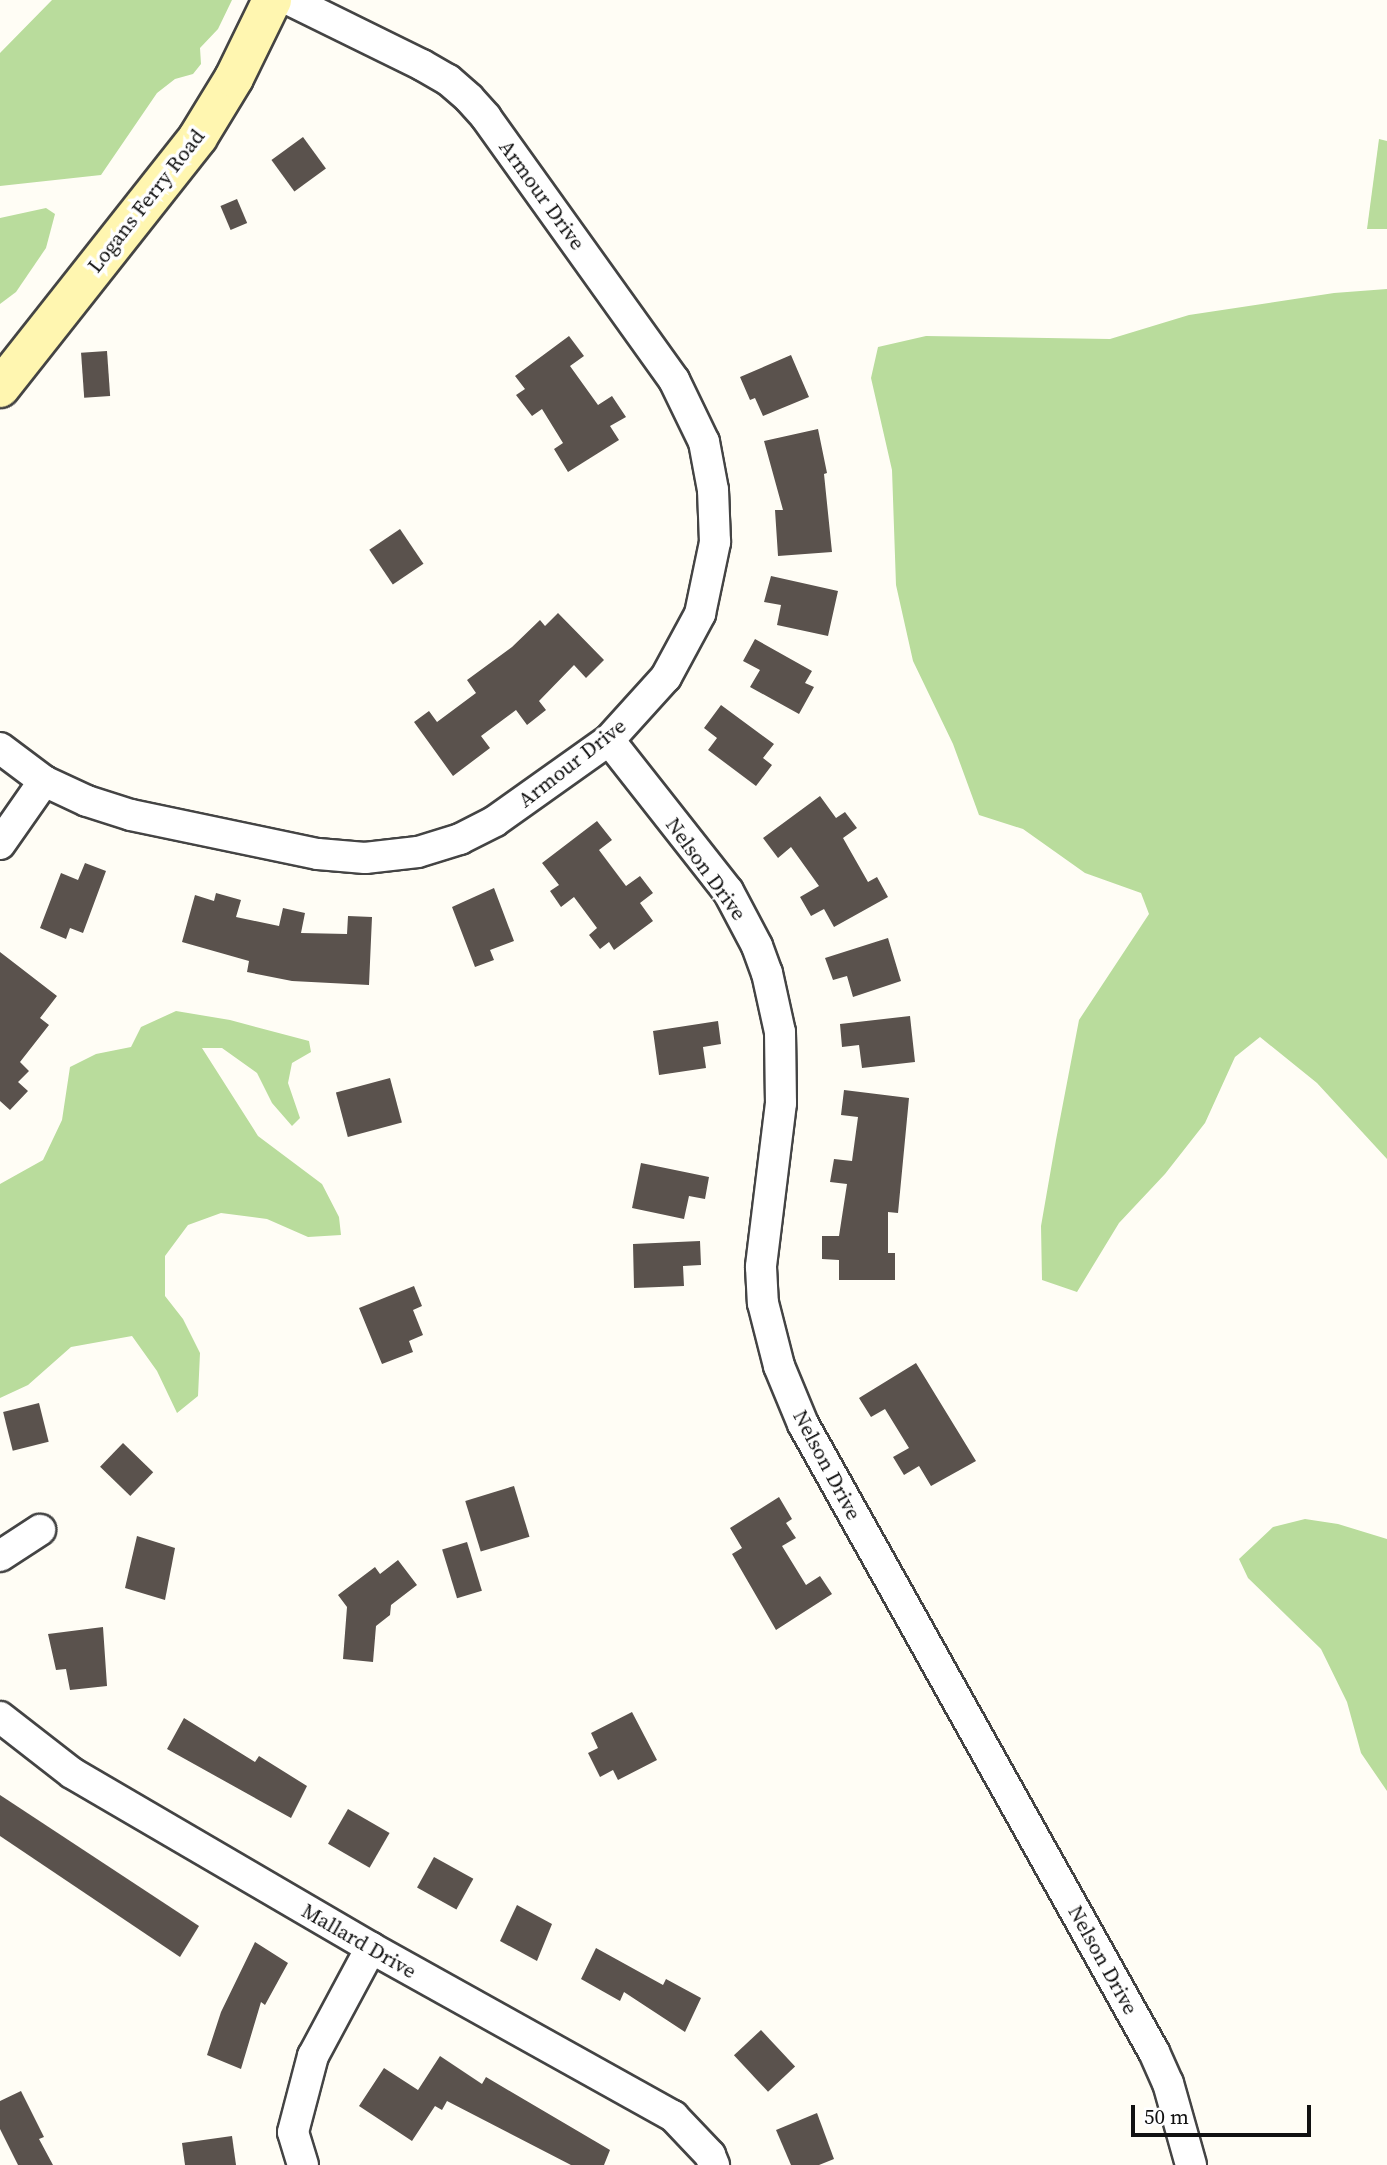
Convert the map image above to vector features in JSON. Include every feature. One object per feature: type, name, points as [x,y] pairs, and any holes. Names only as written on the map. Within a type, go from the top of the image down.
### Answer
[{"type":"street","name":"Logans Ferry Road","points":[[0,388],[198,136],[234,78],[272,0]]},
{"type":"street","name":"Armour Drive","points":[[0,748],[44,781],[87,801],[131,814],[285,848],[365,858],[418,852],[477,831],[609,740],[666,677],[700,614],[715,542],[715,518],[709,466],[698,423],[674,380],[486,117],[469,98],[422,65],[290,0]]},
{"type":"street","name":"Nelson Drive","points":[[609,740],[728,891],[757,946],[767,973],[780,1032],[781,1089],[779,1134],[762,1234],[761,1267],[763,1303],[779,1366],[803,1424],[1154,2052],[1168,2083],[1191,2165]]},
{"type":"street","points":[[0,844],[44,781]]},
{"type":"street","points":[[0,1556],[40,1530]]},
{"type":"street","name":"Mallard Drive","points":[[0,1717],[72,1773],[371,1948],[673,2116],[710,2155],[713,2165]]},
{"type":"street","points":[[303,2165],[293,2132],[313,2056],[371,1948]]},
{"type":"green space","points":[[52,0],[232,0],[218,29],[200,48],[201,64],[193,74],[175,79],[157,93],[101,175],[0,186],[0,53]]},
{"type":"green space","points":[[1379,139],[1387,141],[1387,229],[1367,229]]},
{"type":"green space","points":[[46,208],[55,214],[46,248],[16,292],[0,304],[0,218]]},
{"type":"green space","points":[[1387,289],[1387,1159],[1317,1083],[1260,1037],[1235,1057],[1205,1123],[1165,1174],[1119,1223],[1077,1292],[1042,1280],[1041,1226],[1056,1140],[1079,1020],[1149,914],[1141,893],[1085,873],[1023,829],[979,815],[953,744],[913,661],[896,585],[892,470],[871,378],[878,347],[926,336],[1110,339],[1189,315],[1334,293]]},
{"type":"green space","points":[[176,1011],[230,1020],[309,1041],[311,1052],[292,1063],[288,1083],[300,1118],[292,1126],[272,1103],[257,1073],[222,1048],[202,1048],[258,1136],[322,1184],[339,1217],[341,1235],[308,1237],[267,1219],[221,1213],[188,1225],[165,1256],[165,1296],[183,1319],[200,1353],[198,1396],[177,1413],[157,1371],[132,1336],[71,1347],[28,1385],[0,1398],[0,1184],[43,1160],[62,1120],[70,1067],[96,1054],[131,1047],[141,1027]]},
{"type":"green space","points":[[1305,1519],[1338,1524],[1387,1539],[1387,1791],[1361,1753],[1347,1702],[1321,1649],[1248,1578],[1239,1559],[1273,1527]]},
{"type":"building","points":[[303,137],[326,169],[294,191],[271,160]]},
{"type":"building","points":[[237,199],[247,223],[231,230],[220,206]]},
{"type":"building","points":[[569,336],[584,356],[570,366],[598,405],[612,396],[626,417],[610,426],[619,440],[568,472],[554,449],[563,443],[542,409],[532,416],[516,395],[525,389],[515,376]]},
{"type":"building","points":[[107,351],[110,396],[84,398],[81,353]]},
{"type":"building","points":[[791,355],[809,397],[763,416],[755,398],[750,400],[740,377]]},
{"type":"building","points":[[818,429],[827,473],[824,474],[832,552],[778,556],[775,510],[783,510],[764,441]]},
{"type":"building","points":[[400,529],[423,564],[393,585],[369,550]]},
{"type":"building","points":[[771,576],[838,591],[828,636],[777,625],[781,605],[764,602]]},
{"type":"building","points":[[558,613],[604,660],[586,678],[574,665],[539,701],[546,710],[527,725],[516,710],[481,736],[490,748],[453,776],[414,722],[429,711],[437,722],[476,693],[467,680],[512,647],[540,620],[545,626]]},
{"type":"building","points":[[755,639],[812,671],[805,683],[814,687],[799,714],[750,687],[760,670],[743,661]]},
{"type":"building","points":[[721,705],[774,744],[763,758],[772,765],[756,786],[708,750],[717,738],[704,728]]},
{"type":"building","points":[[820,796],[836,818],[845,812],[857,828],[843,838],[868,882],[877,877],[888,897],[834,927],[824,909],[811,916],[800,897],[819,886],[791,847],[778,858],[763,838]]},
{"type":"building","points":[[597,821],[612,840],[599,850],[626,886],[640,876],[653,893],[640,903],[653,921],[614,950],[609,942],[600,949],[589,935],[597,928],[574,897],[561,907],[550,891],[559,885],[542,863]]},
{"type":"building","points":[[85,863],[106,871],[83,933],[70,928],[66,939],[40,928],[61,873],[78,880]]},
{"type":"building","points":[[494,888],[514,941],[490,950],[494,960],[475,967],[452,907]]},
{"type":"building","points":[[216,893],[241,900],[236,917],[279,926],[283,908],[305,913],[301,933],[347,934],[348,916],[372,917],[369,985],[292,981],[247,972],[249,961],[182,942],[195,895],[214,901]]},
{"type":"building","points":[[888,938],[901,981],[853,997],[847,976],[833,980],[825,958]]},
{"type":"building","points":[[0,952],[57,996],[40,1018],[49,1025],[20,1062],[29,1071],[18,1082],[28,1091],[10,1110],[0,1101]]},
{"type":"building","points":[[910,1016],[915,1062],[862,1068],[859,1045],[842,1047],[840,1024]]},
{"type":"building","points":[[718,1021],[721,1044],[703,1047],[706,1068],[659,1075],[653,1031]]},
{"type":"building","points":[[390,1078],[402,1122],[348,1137],[336,1092]]},
{"type":"building","points":[[844,1090],[909,1098],[898,1213],[888,1212],[888,1253],[895,1253],[895,1280],[839,1280],[839,1260],[822,1259],[822,1236],[839,1236],[847,1184],[830,1182],[834,1159],[852,1161],[858,1117],[841,1115]]},
{"type":"building","points":[[641,1163],[709,1177],[705,1199],[689,1196],[684,1219],[632,1208]]},
{"type":"building","points":[[700,1241],[701,1265],[683,1266],[684,1286],[634,1288],[633,1244]]},
{"type":"building","points":[[414,1286],[422,1306],[413,1310],[423,1335],[409,1341],[413,1352],[382,1364],[359,1308]]},
{"type":"building","points":[[916,1363],[976,1461],[931,1486],[919,1466],[904,1475],[893,1457],[909,1448],[885,1409],[871,1417],[859,1398]]},
{"type":"building","points":[[39,1403],[49,1442],[13,1451],[3,1412]]},
{"type":"building","points":[[123,1443],[153,1472],[130,1496],[100,1467]]},
{"type":"building","points":[[514,1486],[529,1537],[481,1552],[465,1501]]},
{"type":"building","points":[[779,1497],[792,1519],[786,1523],[796,1538],[782,1546],[806,1585],[820,1576],[832,1594],[776,1630],[732,1554],[742,1548],[730,1528]]},
{"type":"building","points":[[137,1536],[175,1548],[165,1600],[125,1588]]},
{"type":"building","points":[[467,1542],[482,1591],[457,1598],[442,1550]]},
{"type":"building","points":[[398,1560],[417,1585],[391,1605],[390,1615],[376,1626],[373,1662],[343,1659],[347,1607],[338,1595],[375,1567],[380,1574]]},
{"type":"building","points":[[103,1627],[107,1686],[70,1690],[66,1669],[56,1670],[48,1634]]},
{"type":"building","points":[[632,1712],[657,1760],[618,1780],[613,1770],[600,1777],[588,1753],[598,1748],[591,1733]]},
{"type":"building","points":[[184,1718],[255,1762],[259,1756],[307,1786],[291,1818],[167,1749]]},
{"type":"building","points":[[0,1795],[199,1926],[180,1957],[0,1836]]},
{"type":"building","points":[[348,1809],[390,1833],[370,1868],[328,1844]]},
{"type":"building","points":[[434,1857],[473,1879],[456,1909],[417,1888]]},
{"type":"building","points":[[517,1905],[552,1924],[537,1961],[500,1941]]},
{"type":"building","points":[[255,1942],[288,1963],[265,2005],[261,2002],[241,2069],[207,2055],[221,2012]]},
{"type":"building","points":[[596,1948],[663,1985],[666,1979],[701,1998],[685,2032],[624,1992],[620,2001],[581,1979]]},
{"type":"building","points":[[761,2030],[795,2067],[768,2092],[734,2055]]},
{"type":"building","points":[[440,2056],[482,2084],[486,2077],[610,2150],[604,2165],[571,2165],[447,2101],[442,2110],[435,2106],[412,2141],[359,2106],[384,2068],[418,2090]]},
{"type":"building","points":[[21,2091],[44,2137],[39,2139],[53,2165],[18,2165],[0,2129],[0,2101]]},
{"type":"building","points":[[817,2113],[834,2159],[819,2165],[791,2165],[776,2130]]},
{"type":"building","points":[[232,2136],[236,2165],[185,2165],[182,2143]]}]
